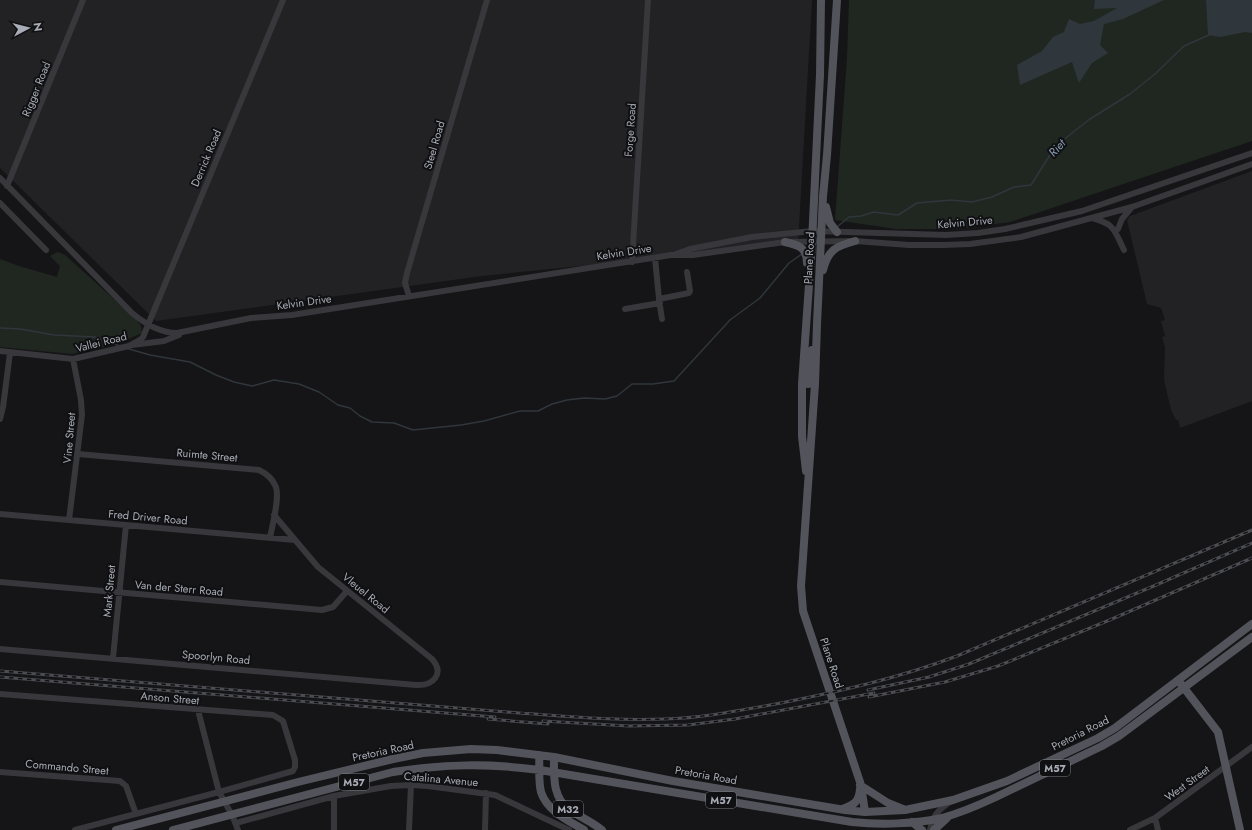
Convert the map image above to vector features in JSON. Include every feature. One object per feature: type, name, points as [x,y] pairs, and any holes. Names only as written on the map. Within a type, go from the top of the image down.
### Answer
[{"type":"main road","name":"Plane Road","points":[[821,0],[820,75],[813,231],[817,241],[819,286],[815,384],[801,586],[803,611],[861,785],[865,812]]},
{"type":"main road","name":"Plane Road","points":[[805,518],[806,475],[802,436],[802,384],[809,276],[817,241],[822,231],[838,0]]},
{"type":"main road","points":[[824,196],[830,223],[838,232]]},
{"type":"main road","points":[[819,286],[824,263],[829,254],[842,244],[855,241]]},
{"type":"main road","points":[[785,242],[796,244],[804,250],[807,258],[809,276]]},
{"type":"main road","points":[[808,384],[817,324]]},
{"type":"main road","name":"Pretoria Road","points":[[116,830],[354,768],[423,754],[471,749],[497,750],[554,757],[673,781],[839,809],[865,812],[905,810],[953,800],[1007,781],[1098,738],[1120,724],[1252,624]]},
{"type":"main road","name":"Pretoria Road","points":[[173,830],[393,772],[423,767],[471,764],[507,765],[868,824],[912,822],[933,819],[953,814],[996,797],[1102,746],[1119,736],[1252,637]]},
{"type":"main road","points":[[1178,680],[1218,732],[1240,830]]},
{"type":"main road","name":"M32","points":[[539,755],[542,792],[549,806],[564,818],[584,830]]},
{"type":"main road","name":"M32","points":[[554,757],[556,791],[559,800],[567,808],[602,830]]},
{"type":"main road","points":[[556,791],[559,782],[568,775]]},
{"type":"main road","points":[[669,792],[673,781]]},
{"type":"main road","points":[[839,809],[848,807],[858,800],[861,785],[888,803],[905,810]]},
{"type":"main road","points":[[852,822],[861,818],[865,812],[888,823]]},
{"type":"main road","points":[[934,830],[939,824],[953,814]]},
{"type":"main road","points":[[912,822],[922,830]]},
{"type":"street","name":"Rigger Road","points":[[7,186],[83,0]]},
{"type":"street","name":"Derrick Road","points":[[148,324],[283,0]]},
{"type":"street","name":"Steel Road","points":[[409,296],[405,283],[407,273],[487,0]]},
{"type":"street","name":"Forge Road","points":[[632,262],[648,0]]},
{"type":"street","name":"Kelvin Drive","points":[[0,178],[132,313],[159,330],[169,333],[184,332],[216,324],[251,318],[292,315],[632,262],[752,237],[813,231],[946,235],[978,233],[1005,229],[1082,211],[1252,153]]},
{"type":"street","name":"Kelvin Drive","points":[[671,255],[693,255],[785,242],[855,241],[909,246],[970,244],[1020,237],[1132,207],[1250,166]]},
{"type":"street","points":[[0,203],[46,250]]},
{"type":"street","points":[[1118,228],[1122,219],[1132,207]]},
{"type":"street","points":[[1092,218],[1105,221],[1111,225],[1124,250]]},
{"type":"street","points":[[654,258],[662,319]]},
{"type":"street","points":[[625,309],[689,293],[687,272]]},
{"type":"street","name":"Vallei Road","points":[[0,351],[74,359],[129,346],[140,340],[148,324]]},
{"type":"street","points":[[129,346],[164,341],[184,332]]},
{"type":"street","points":[[0,419],[10,352]]},
{"type":"street","name":"Vine Street","points":[[69,520],[82,423],[82,409],[74,359]]},
{"type":"street","name":"Ruimte Street","points":[[78,454],[259,470],[270,478],[276,488],[277,495],[270,538]]},
{"type":"street","name":"Fred Driver Road","points":[[0,514],[295,540]]},
{"type":"street","name":"Vleuel Road","points":[[274,515],[318,567],[432,659],[436,664],[437,673],[435,679],[430,683]]},
{"type":"street","name":"Mark Street","points":[[113,658],[126,525]]},
{"type":"street","name":"Van der Sterr Road","points":[[0,582],[322,610],[333,608],[347,591]]},
{"type":"street","name":"Spoorlyn Road","points":[[0,649],[416,685],[430,683]]},
{"type":"street","name":"Anson Street","points":[[0,694],[273,715],[279,717],[283,721],[295,760],[296,767],[293,772],[219,792]]},
{"type":"street","points":[[198,710],[219,792],[236,822],[238,830]]},
{"type":"street","points":[[203,729],[205,716],[211,711]]},
{"type":"street","name":"West Street","points":[[1130,830],[1155,818],[1252,748]]},
{"type":"street","name":"Commando Street","points":[[0,772],[120,781],[126,786],[136,814]]},
{"type":"street","points":[[409,830],[411,785]]},
{"type":"street","name":"Catalina Avenue","points":[[236,822],[334,796],[390,786],[411,785],[486,793],[512,802],[569,830]]},
{"type":"street","points":[[75,830],[219,792]]},
{"type":"street","points":[[485,830],[486,793]]},
{"type":"street","points":[[334,796],[334,830]]},
{"type":"street","points":[[930,830],[933,819],[940,809],[953,800]]},
{"type":"street","points":[[1155,818],[1158,830]]},
{"type":"shaded area","points":[[0,0],[812,0],[798,244],[482,276],[156,321],[0,168]]},
{"type":"shaded area","points":[[849,0],[1252,0],[1252,141],[1010,222],[956,229],[896,229],[835,220],[847,58]]},
{"type":"shaded area","points":[[1095,0],[1164,0],[1123,19],[1104,24],[1100,45],[1108,53],[1092,63],[1079,83],[1072,62],[1020,85],[1017,65],[1042,51],[1053,37],[1064,32],[1069,19],[1080,24],[1094,21],[1117,8],[1094,9]]},
{"type":"shaded area","points":[[1206,0],[1252,0],[1252,33],[1245,32],[1220,37],[1208,35]]},
{"type":"shaded area","points":[[1252,171],[1252,401],[1180,428],[1178,420],[1176,420],[1171,410],[1164,380],[1165,347],[1162,337],[1165,336],[1161,321],[1165,320],[1161,308],[1147,304],[1127,220],[1130,216]]},
{"type":"shaded area","points":[[58,252],[65,255],[136,319],[141,326],[142,333],[109,346],[72,354],[0,347],[0,259],[57,277],[60,266],[50,256]]},
{"type":"waterway","name":"Riet","points":[[837,227],[849,217],[861,216],[874,212],[898,215],[917,203],[951,200],[972,202],[992,197],[1014,187],[1031,185],[1055,147],[1090,119],[1130,94],[1155,74],[1184,46],[1209,35]]},
{"type":"waterway","points":[[129,349],[150,355],[190,362],[234,382],[252,386],[274,380],[299,384],[319,392],[338,405],[350,408],[360,416],[372,422],[394,423],[413,430],[461,425],[484,421],[520,411],[538,411],[552,404],[567,400],[584,398],[605,399],[617,396],[632,384],[653,384],[674,381],[730,320],[760,298],[789,263],[802,254]]},
{"type":"waterway","points":[[0,328],[20,329],[54,335],[95,337],[120,346]]},
{"type":"railway","points":[[0,671],[573,717],[610,719],[694,717],[826,694],[935,664],[1252,530]]},
{"type":"railway","points":[[868,690],[929,677],[969,664],[1252,543]]},
{"type":"railway","points":[[869,697],[945,682],[998,666],[1112,619],[1252,558]]},
{"type":"railway","points":[[0,677],[495,717]]},
{"type":"railway","points":[[543,721],[628,726],[688,725],[735,719],[874,693]]},
{"type":"railway","points":[[488,719],[548,724]]}]
